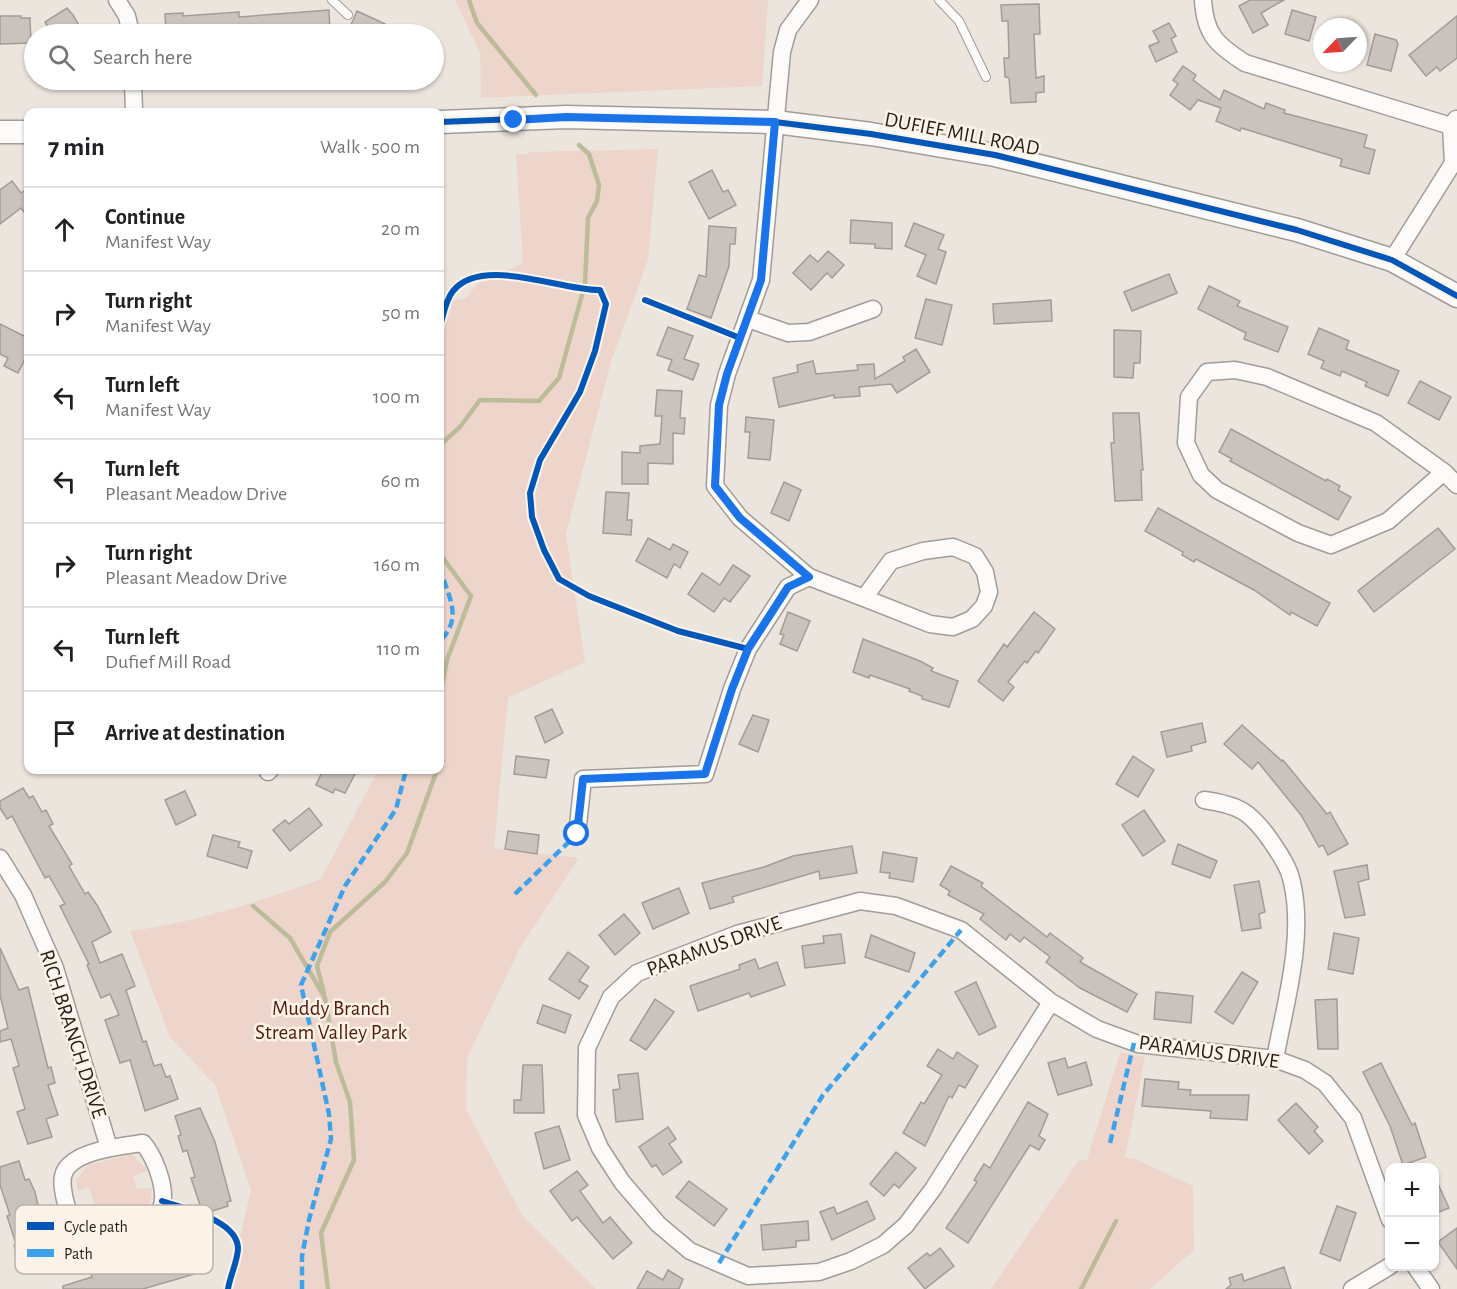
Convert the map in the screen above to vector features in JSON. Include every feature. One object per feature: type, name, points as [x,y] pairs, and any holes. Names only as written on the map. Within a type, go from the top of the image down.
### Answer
[{"type":"main road","name":"DUFIEF MILL ROAD","points":[[444,122],[566,117],[775,122],[871,134],[995,154],[1297,230],[1392,260],[1457,296]]},
{"type":"main road","points":[[0,132],[24,132]]},
{"type":"street","points":[[810,0],[788,30],[782,51],[761,280],[727,374],[719,405],[715,486],[740,518],[809,577],[930,624],[953,627],[972,619],[984,606],[990,592],[985,572],[975,556],[953,547],[924,551],[891,561],[864,598]]},
{"type":"street","points":[[1203,0],[1204,22],[1220,47],[1245,63],[1454,122],[1453,163],[1392,260]]},
{"type":"street","points":[[122,1],[128,24]]},
{"type":"street","points":[[133,90],[134,108]]},
{"type":"street","points":[[748,319],[788,333],[809,332],[873,309]]},
{"type":"street","points":[[1444,472],[1388,521],[1331,545],[1298,534],[1217,490],[1201,475],[1186,443],[1189,397],[1207,372],[1235,370],[1267,377],[1376,423],[1444,472],[1457,485]]},
{"type":"street","points":[[577,834],[583,779],[705,774],[732,689],[748,649],[788,587],[809,577]]},
{"type":"street","points":[[1204,800],[1232,804],[1257,821],[1281,855],[1292,881],[1296,938],[1275,1059]]},
{"type":"street","name":"RICH BRANCH DRIVE","points":[[0,858],[23,895],[56,968],[109,1148]]},
{"type":"street","name":"PARAMUS DRIVE","points":[[1052,1002],[933,1189],[906,1225],[882,1245],[851,1261],[819,1272],[748,1276],[690,1251],[658,1224],[622,1182],[600,1148],[586,1115],[587,1048],[611,997],[637,973],[737,934],[860,901],[896,906],[961,930],[1052,1002],[1097,1029],[1138,1044],[1275,1059],[1305,1070],[1325,1083],[1353,1118],[1388,1217]]},
{"type":"street","points":[[67,1205],[62,1181],[65,1170],[74,1160],[109,1148],[143,1143],[154,1155],[164,1194],[161,1205]]},
{"type":"street","points":[[1352,1289],[1385,1268]]},
{"type":"street","points":[[1418,1271],[1431,1289]]},
{"type":"lane","points":[[332,0],[348,15]]},
{"type":"lane","points":[[939,0],[959,21],[986,77]]},
{"type":"green space","points":[[455,0],[768,0],[762,86],[481,98],[480,53]]},
{"type":"green space","name":"Muddy Branch Stream Valley Park","points":[[658,149],[648,260],[611,362],[566,534],[585,662],[508,698],[494,848],[579,858],[521,946],[467,1058],[466,1109],[522,1215],[596,1289],[228,1289],[251,1190],[215,1085],[170,1037],[130,931],[227,910],[321,879],[376,774],[444,774],[444,301],[466,299],[476,285],[523,263],[516,154],[529,154],[529,152]]},
{"type":"green space","points":[[1120,1052],[1145,1057],[1125,1158],[1133,1158],[1193,1186],[1194,1250],[1150,1289],[991,1289],[1078,1161],[1087,1160]]},
{"type":"green space","points":[[132,1154],[148,1171],[133,1176],[137,1189],[152,1188],[149,1205],[94,1205],[89,1187],[78,1191],[76,1181],[88,1165]]},
{"type":"building","points":[[1250,0],[1284,0],[1261,13],[1268,25],[1253,33],[1239,6]]},
{"type":"building","points":[[1039,4],[1040,34],[1034,34],[1036,78],[1044,76],[1044,92],[1036,93],[1036,102],[1011,103],[1009,78],[1005,77],[1004,58],[1009,58],[1008,21],[1002,21],[1001,5]]},
{"type":"building","points":[[67,8],[78,24],[46,24],[45,22]]},
{"type":"building","points":[[329,10],[330,24],[166,24],[165,14],[183,13],[183,16],[239,12],[239,17]]},
{"type":"building","points":[[1292,10],[1316,17],[1313,18],[1309,41],[1285,34]]},
{"type":"building","points":[[357,11],[385,24],[351,24]]},
{"type":"building","points":[[0,16],[30,18],[30,24],[24,24],[24,43],[0,44]]},
{"type":"building","points":[[1457,16],[1457,58],[1440,71],[1437,67],[1426,76],[1409,55]]},
{"type":"building","points":[[1169,23],[1176,36],[1171,39],[1177,52],[1156,62],[1149,46],[1159,42],[1153,31]]},
{"type":"building","points":[[1375,34],[1396,40],[1398,44],[1391,71],[1367,65]]},
{"type":"building","points":[[1183,66],[1196,75],[1193,80],[1220,100],[1224,90],[1264,109],[1266,103],[1285,110],[1284,113],[1367,135],[1364,147],[1375,150],[1369,174],[1340,166],[1342,159],[1241,128],[1240,131],[1216,121],[1221,108],[1198,100],[1190,110],[1170,95],[1178,84],[1173,80]]},
{"type":"building","points":[[712,170],[723,192],[728,190],[736,205],[709,219],[689,182]]},
{"type":"building","points":[[12,181],[21,193],[24,191],[24,212],[21,208],[0,224],[0,190]]},
{"type":"building","points":[[851,220],[892,223],[892,249],[875,248],[875,244],[850,243]]},
{"type":"building","points":[[914,223],[944,235],[938,249],[946,252],[936,284],[917,276],[926,255],[905,246]]},
{"type":"building","points":[[709,226],[736,228],[735,244],[730,244],[729,266],[711,318],[687,309],[699,275],[706,277]]},
{"type":"building","points":[[828,251],[844,265],[832,278],[827,273],[811,290],[793,273],[810,255],[818,262]]},
{"type":"building","points":[[1169,274],[1177,293],[1132,311],[1124,292]]},
{"type":"building","points":[[1209,286],[1240,301],[1237,306],[1288,327],[1278,352],[1244,339],[1246,333],[1198,309]]},
{"type":"building","points":[[926,299],[952,305],[942,345],[915,338]]},
{"type":"building","points":[[1051,300],[1052,321],[994,324],[993,304]]},
{"type":"building","points":[[0,324],[24,336],[24,361],[18,373],[4,366],[8,358],[0,354]]},
{"type":"building","points":[[668,327],[693,336],[684,359],[699,364],[693,380],[668,370],[672,360],[657,355]]},
{"type":"building","points":[[1319,328],[1349,341],[1346,349],[1399,371],[1388,396],[1365,386],[1367,382],[1342,371],[1340,376],[1321,368],[1324,361],[1308,354]]},
{"type":"building","points":[[1114,330],[1141,331],[1140,363],[1134,363],[1133,378],[1114,377]]},
{"type":"building","points":[[916,349],[930,372],[897,393],[891,384],[859,387],[860,396],[834,398],[834,395],[779,407],[773,378],[798,372],[797,365],[813,361],[816,374],[858,370],[857,365],[874,364],[875,379],[905,361],[903,357]]},
{"type":"building","points":[[1420,381],[1451,397],[1439,420],[1408,403]]},
{"type":"building","points":[[657,390],[682,391],[680,418],[685,418],[684,434],[673,433],[673,464],[648,463],[648,484],[622,484],[622,452],[640,453],[640,446],[660,444],[662,416],[655,416]]},
{"type":"building","points":[[1113,413],[1139,413],[1143,470],[1141,470],[1142,500],[1115,501],[1111,443],[1114,443]]},
{"type":"building","points":[[746,417],[774,420],[770,460],[748,458],[750,432],[745,432]]},
{"type":"building","points":[[1231,429],[1326,481],[1327,479],[1340,486],[1338,490],[1351,497],[1338,520],[1230,461],[1232,459],[1219,452]]},
{"type":"building","points":[[784,482],[801,490],[789,521],[771,513]]},
{"type":"building","points":[[606,492],[629,493],[627,520],[632,520],[631,535],[603,533]]},
{"type":"building","points":[[1158,508],[1330,603],[1317,626],[1291,612],[1290,615],[1254,590],[1196,559],[1194,562],[1182,555],[1183,552],[1145,531]]},
{"type":"building","points":[[1438,528],[1455,549],[1374,612],[1358,591]]},
{"type":"building","points":[[648,538],[670,550],[673,544],[688,552],[680,568],[674,564],[667,578],[636,561]]},
{"type":"building","points":[[733,565],[750,576],[730,602],[724,598],[714,612],[688,594],[702,573],[720,585]]},
{"type":"building","points":[[788,612],[810,621],[797,651],[780,644],[784,635],[780,634]]},
{"type":"building","points":[[1034,612],[1055,629],[1038,653],[1036,651],[1027,663],[1025,661],[1008,682],[1014,687],[1003,701],[978,681],[1004,644],[1007,647]]},
{"type":"building","points":[[863,639],[920,661],[933,668],[931,671],[958,681],[949,707],[922,699],[922,696],[909,691],[910,689],[870,675],[869,678],[853,672]]},
{"type":"building","points":[[552,709],[563,733],[545,743],[535,717]]},
{"type":"building","points":[[753,715],[769,720],[758,752],[739,744]]},
{"type":"building","points":[[1202,723],[1206,742],[1191,746],[1192,751],[1167,757],[1161,732]]},
{"type":"building","points":[[1242,725],[1283,760],[1327,814],[1330,812],[1348,844],[1328,855],[1323,845],[1319,847],[1301,815],[1258,762],[1252,769],[1224,744]]},
{"type":"building","points":[[516,756],[549,760],[546,778],[514,774]]},
{"type":"building","points":[[1133,756],[1154,770],[1138,797],[1116,784]]},
{"type":"building","points":[[321,774],[355,774],[345,793],[335,789],[333,793],[316,785]]},
{"type":"building","points":[[23,788],[29,798],[33,796],[42,812],[46,810],[53,824],[49,826],[72,864],[69,866],[85,894],[88,892],[97,905],[111,932],[92,942],[100,963],[122,954],[135,986],[126,990],[143,1042],[146,1041],[154,1066],[161,1064],[166,1077],[170,1076],[178,1099],[145,1111],[130,1060],[120,1063],[105,1020],[119,1015],[110,994],[101,998],[87,965],[89,964],[60,906],[65,904],[49,876],[45,878],[12,816],[7,819],[0,808],[0,801]]},
{"type":"building","points":[[185,791],[196,815],[176,825],[165,800]]},
{"type":"building","points":[[309,808],[322,825],[290,851],[273,830],[285,820],[289,824]]},
{"type":"building","points":[[1144,810],[1165,841],[1143,856],[1122,825]]},
{"type":"building","points":[[508,831],[539,835],[537,854],[505,849]]},
{"type":"building","points":[[213,835],[240,842],[238,847],[252,851],[247,868],[207,856]]},
{"type":"building","points":[[1178,844],[1217,861],[1210,878],[1172,864]]},
{"type":"building","points":[[852,846],[857,873],[820,879],[819,871],[732,897],[734,902],[710,909],[702,883],[764,867],[793,856]]},
{"type":"building","points":[[883,852],[917,858],[913,882],[889,878],[890,873],[880,872]]},
{"type":"building","points":[[1367,865],[1369,879],[1358,882],[1365,915],[1345,918],[1334,871]]},
{"type":"building","points":[[951,866],[983,883],[981,886],[1047,937],[1050,933],[1083,958],[1080,962],[1137,994],[1127,1012],[1080,988],[1046,962],[1050,957],[1024,937],[1020,942],[1010,934],[1006,940],[980,919],[984,914],[948,895],[950,891],[940,885]]},
{"type":"building","points":[[1259,881],[1265,912],[1259,914],[1261,928],[1242,931],[1234,885]]},
{"type":"building","points":[[679,888],[689,913],[653,929],[642,903]]},
{"type":"building","points":[[624,914],[640,933],[615,955],[599,935]]},
{"type":"building","points":[[1334,933],[1359,938],[1353,974],[1328,969]]},
{"type":"building","points":[[841,934],[845,963],[805,968],[802,946],[824,943],[823,936]]},
{"type":"building","points":[[871,935],[915,953],[909,972],[865,957]]},
{"type":"building","points":[[0,948],[19,990],[28,987],[48,1068],[51,1067],[55,1083],[48,1085],[58,1115],[46,1119],[52,1137],[28,1144],[17,1112],[25,1109],[13,1068],[19,1066],[11,1039],[0,1042],[0,1031],[8,1028],[0,995]]},
{"type":"building","points":[[568,952],[589,967],[579,981],[588,986],[579,999],[549,979]]},
{"type":"building","points":[[755,959],[759,969],[777,962],[785,985],[751,997],[749,993],[698,1011],[690,986],[740,969],[739,965]]},
{"type":"building","points":[[1242,972],[1258,982],[1233,1024],[1215,1012]]},
{"type":"building","points":[[976,982],[996,1027],[979,1035],[955,992]]},
{"type":"building","points":[[1156,992],[1193,996],[1191,1023],[1154,1019]]},
{"type":"building","points":[[655,999],[674,1012],[646,1050],[630,1040]]},
{"type":"building","points":[[1337,999],[1338,1049],[1318,1049],[1315,1000]]},
{"type":"building","points":[[543,1005],[571,1015],[565,1033],[537,1023]]},
{"type":"building","points":[[938,1049],[953,1059],[957,1052],[978,1066],[965,1088],[959,1085],[952,1098],[949,1096],[925,1146],[903,1133],[921,1102],[924,1104],[942,1075],[927,1066]]},
{"type":"building","points":[[1065,1058],[1068,1068],[1086,1062],[1092,1085],[1058,1095],[1048,1063]]},
{"type":"building","points":[[1381,1063],[1412,1125],[1415,1123],[1426,1157],[1402,1163],[1390,1126],[1363,1072]]},
{"type":"building","points":[[523,1065],[542,1065],[544,1113],[514,1113],[514,1100],[521,1100]]},
{"type":"building","points":[[638,1073],[643,1119],[616,1122],[613,1090],[620,1089],[618,1075]]},
{"type":"building","points":[[1145,1079],[1179,1082],[1178,1089],[1191,1090],[1190,1095],[1249,1095],[1247,1120],[1210,1118],[1211,1111],[1142,1106]]},
{"type":"building","points":[[1028,1102],[1048,1114],[1039,1136],[1045,1140],[1039,1150],[1030,1145],[968,1243],[946,1228],[977,1182],[974,1180],[984,1164],[990,1168]]},
{"type":"building","points":[[1296,1103],[1318,1127],[1314,1131],[1323,1141],[1309,1154],[1278,1120]]},
{"type":"building","points":[[200,1108],[215,1142],[231,1201],[227,1202],[228,1206],[213,1211],[213,1205],[200,1205],[191,1178],[195,1177],[187,1150],[183,1152],[175,1116]]},
{"type":"building","points":[[559,1126],[570,1160],[544,1169],[535,1133]]},
{"type":"building","points":[[668,1127],[676,1139],[669,1144],[682,1162],[663,1175],[656,1165],[652,1167],[639,1147]]},
{"type":"building","points":[[896,1152],[916,1168],[899,1188],[894,1184],[884,1196],[870,1184]]},
{"type":"building","points":[[19,1161],[25,1180],[29,1179],[35,1192],[38,1205],[15,1205],[15,1241],[7,1216],[10,1215],[0,1185],[0,1167]]},
{"type":"building","points":[[577,1171],[588,1185],[580,1191],[603,1223],[610,1217],[632,1243],[613,1259],[577,1217],[572,1221],[550,1191]]},
{"type":"building","points":[[689,1181],[727,1209],[714,1226],[676,1197]]},
{"type":"building","points":[[1439,1186],[1449,1208],[1439,1212]]},
{"type":"building","points":[[867,1201],[875,1219],[832,1240],[820,1212],[834,1207],[837,1214]]},
{"type":"building","points":[[1337,1206],[1356,1213],[1340,1261],[1320,1253]]},
{"type":"building","points":[[808,1221],[809,1240],[796,1241],[796,1247],[763,1250],[761,1225]]},
{"type":"building","points":[[1457,1228],[1457,1269],[1439,1243]]},
{"type":"building","points":[[940,1248],[954,1266],[925,1289],[908,1268],[927,1253],[930,1256]]},
{"type":"building","points":[[1284,1267],[1291,1289],[1226,1289],[1231,1285],[1229,1278],[1242,1274],[1244,1281]]},
{"type":"building","points":[[668,1270],[683,1279],[679,1289],[637,1289],[647,1271],[663,1280]]},
{"type":"building","points":[[91,1274],[195,1274],[143,1289],[63,1289],[63,1286],[92,1277]]},
{"type":"waterway","points":[[469,0],[477,23],[536,95]]},
{"type":"waterway","points":[[444,441],[460,427],[480,400],[539,401],[559,378],[585,284],[588,218],[597,201],[599,185],[589,154],[579,145]]},
{"type":"waterway","points":[[444,559],[471,596],[447,660],[444,675]]},
{"type":"waterway","points":[[324,993],[317,966],[330,932],[385,882],[407,853],[436,774]]},
{"type":"waterway","points":[[253,906],[290,938],[325,998],[336,1062],[350,1102],[354,1160],[321,1233],[328,1289]]},
{"type":"waterway","points":[[1081,1289],[1116,1221]]},
{"type":"marked path","points":[[444,580],[453,614],[444,636]]},
{"type":"marked path","points":[[302,1289],[302,1256],[309,1220],[331,1139],[329,1114],[301,985],[345,886],[396,809],[405,774]]},
{"type":"marked path","points":[[515,894],[577,834]]},
{"type":"marked path","points":[[719,1263],[823,1095],[961,930]]},
{"type":"marked path","points":[[1110,1143],[1134,1043]]},
{"type":"cycle path","points":[[444,122],[566,117],[775,122],[871,134],[995,155],[1297,230],[1392,260],[1457,296]]},
{"type":"cycle path","points":[[444,313],[453,291],[466,281],[483,276],[523,277],[600,290],[606,304],[595,351],[580,392],[540,460],[530,493],[532,517],[544,550],[559,579],[589,596],[678,631],[748,649]]},
{"type":"cycle path","points":[[645,300],[740,338]]},
{"type":"cycle path","points":[[162,1201],[174,1205]]},
{"type":"cycle path","points":[[213,1220],[229,1230],[238,1248],[228,1289]]},
{"type":"route","points":[[514,120],[566,117],[775,122],[761,280],[727,374],[719,405],[715,486],[740,518],[809,577],[788,587],[748,649],[732,689],[705,774],[583,779],[577,834]]}]
